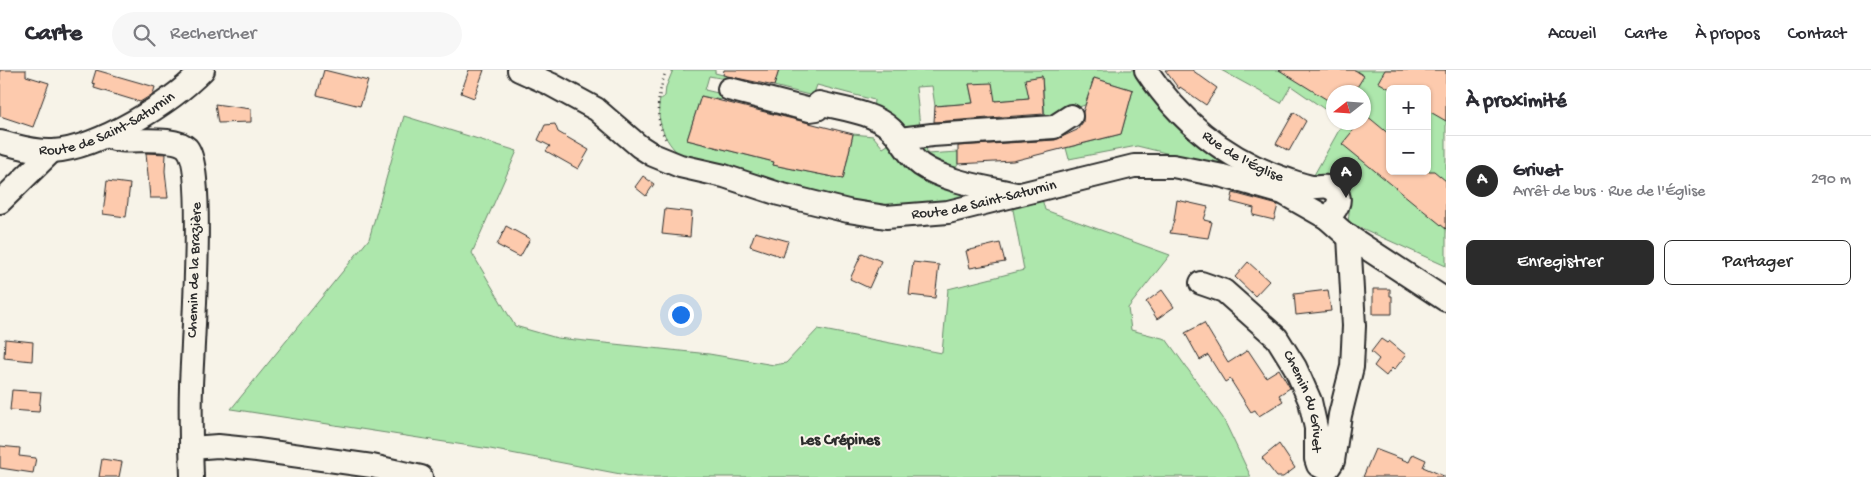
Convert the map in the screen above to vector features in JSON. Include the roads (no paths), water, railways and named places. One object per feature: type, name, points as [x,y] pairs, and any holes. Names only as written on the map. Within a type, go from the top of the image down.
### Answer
[{"type":"street","name":"Route de Saint-Saturnin","points":[[519,70],[550,84],[596,109],[653,155],[680,166],[724,176],[779,194],[848,211],[886,217],[948,212],[1134,166],[1174,166],[1223,176],[1283,193],[1327,218],[1349,236],[1446,300]]},
{"type":"street","name":"Rue de l'Église","points":[[1146,70],[1159,90],[1181,115],[1201,133],[1247,163],[1292,181],[1314,187],[1327,186],[1336,192],[1339,201],[1335,212],[1327,218]]},
{"type":"street","name":"Route de Saint-Saturnin","points":[[0,142],[30,150],[52,152],[77,148],[106,136],[159,107],[191,83],[201,71]]},
{"type":"street","points":[[728,89],[810,110],[817,109],[819,104],[869,116],[884,124],[900,139],[920,164],[949,178],[1020,195]]},
{"type":"street","points":[[900,139],[932,135],[1054,127],[1071,116]]},
{"type":"street","name":"Chemin de la Brazière","points":[[106,136],[118,140],[182,144],[188,149],[192,160],[198,210],[192,376],[192,477]]},
{"type":"street","points":[[0,202],[52,152]]},
{"type":"street","name":"Chemin du Grivet","points":[[1201,283],[1224,291],[1276,338],[1295,367],[1310,401],[1316,428],[1316,459],[1318,465],[1326,470],[1333,461],[1340,414],[1352,367],[1354,326],[1349,236]]},
{"type":"street","points":[[191,448],[218,446],[257,450],[372,466],[421,477]]},
{"type":"place","name":"Grivet","points":[[1346,198]]},
{"type":"district","name":"Les Crépines","points":[[840,441]]}]
